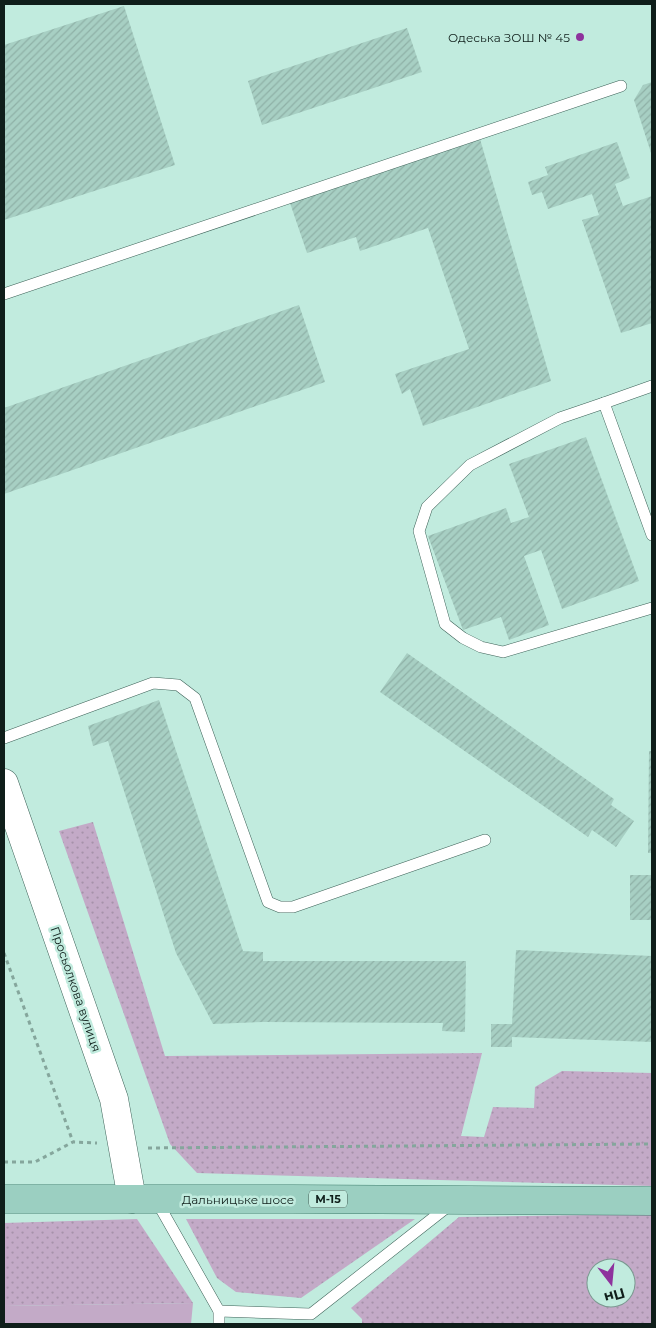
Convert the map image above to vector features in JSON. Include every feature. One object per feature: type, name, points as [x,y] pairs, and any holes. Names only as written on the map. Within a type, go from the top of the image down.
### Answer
[{"type":"main road","name":"Дальницьке шосе","points":[[4,1199],[652,1201]]},
{"type":"street","name":"Просьолкова вулиця","points":[[4,783],[114,1099],[111,1146],[143,1199]]},
{"type":"lane","points":[[4,294],[620,86]]},
{"type":"lane","points":[[652,386],[560,418],[470,465],[427,507],[420,531],[445,624],[463,638],[481,647],[503,652],[652,608]]},
{"type":"lane","points":[[604,403],[652,535]]},
{"type":"lane","points":[[4,738],[153,683],[178,685],[195,698],[268,902],[280,907],[293,907],[485,840]]},
{"type":"lane","points":[[143,1199],[219,1311],[219,1324]]},
{"type":"lane","points":[[219,1311],[311,1314],[457,1200]]},
{"type":"path","points":[[4,953],[73,1142]]},
{"type":"path","points":[[4,1162],[35,1162],[73,1142],[111,1146],[652,1144]]},
{"type":"shaded area","points":[[93,822],[165,1056],[482,1053],[461,1136],[484,1137],[493,1107],[534,1108],[535,1087],[562,1071],[652,1073],[652,1186],[197,1173],[170,1144],[59,831]]},
{"type":"shaded area","points":[[652,1214],[652,1324],[362,1324],[362,1319],[351,1308],[459,1217]]},
{"type":"shaded area","points":[[137,1219],[193,1303],[4,1306],[4,1223]]},
{"type":"shaded area","points":[[186,1219],[415,1219],[301,1298],[236,1292],[217,1278]]},
{"type":"shaded area","points":[[193,1303],[191,1324],[4,1324],[4,1306]]},
{"type":"building","points":[[124,6],[175,165],[4,220],[4,45]]},
{"type":"building","points":[[407,28],[422,72],[262,125],[248,81]]},
{"type":"building","points":[[652,82],[652,156],[634,100],[643,85]]},
{"type":"building","points":[[480,139],[551,381],[423,426],[410,389],[402,394],[395,374],[469,349],[428,228],[360,251],[356,237],[307,253],[290,203]]},
{"type":"building","points":[[617,142],[630,178],[615,184],[623,206],[652,196],[652,323],[621,333],[582,220],[599,215],[592,194],[548,209],[542,192],[532,195],[528,182],[548,175],[545,167]]},
{"type":"building","points":[[299,305],[325,382],[4,494],[4,408]]},
{"type":"building","points":[[586,437],[639,581],[562,609],[541,550],[524,556],[549,625],[509,640],[501,617],[463,630],[428,536],[506,508],[511,523],[529,517],[509,464]]},
{"type":"building","points":[[407,653],[614,799],[611,805],[634,821],[616,847],[592,830],[588,837],[380,692]]},
{"type":"building","points":[[159,700],[243,951],[263,952],[263,961],[466,961],[465,1032],[442,1031],[443,1023],[263,1022],[213,1024],[176,953],[108,741],[93,746],[88,726]]},
{"type":"building","points":[[649,751],[652,751],[652,853],[648,853]]},
{"type":"building","points":[[630,875],[652,875],[652,920],[630,920]]},
{"type":"building","points":[[516,950],[652,956],[652,1042],[512,1037],[512,1047],[491,1047],[491,1024],[512,1024]]},
{"type":"place","name":"Одеська ЗОШ № 45","points":[[580,37]]}]
